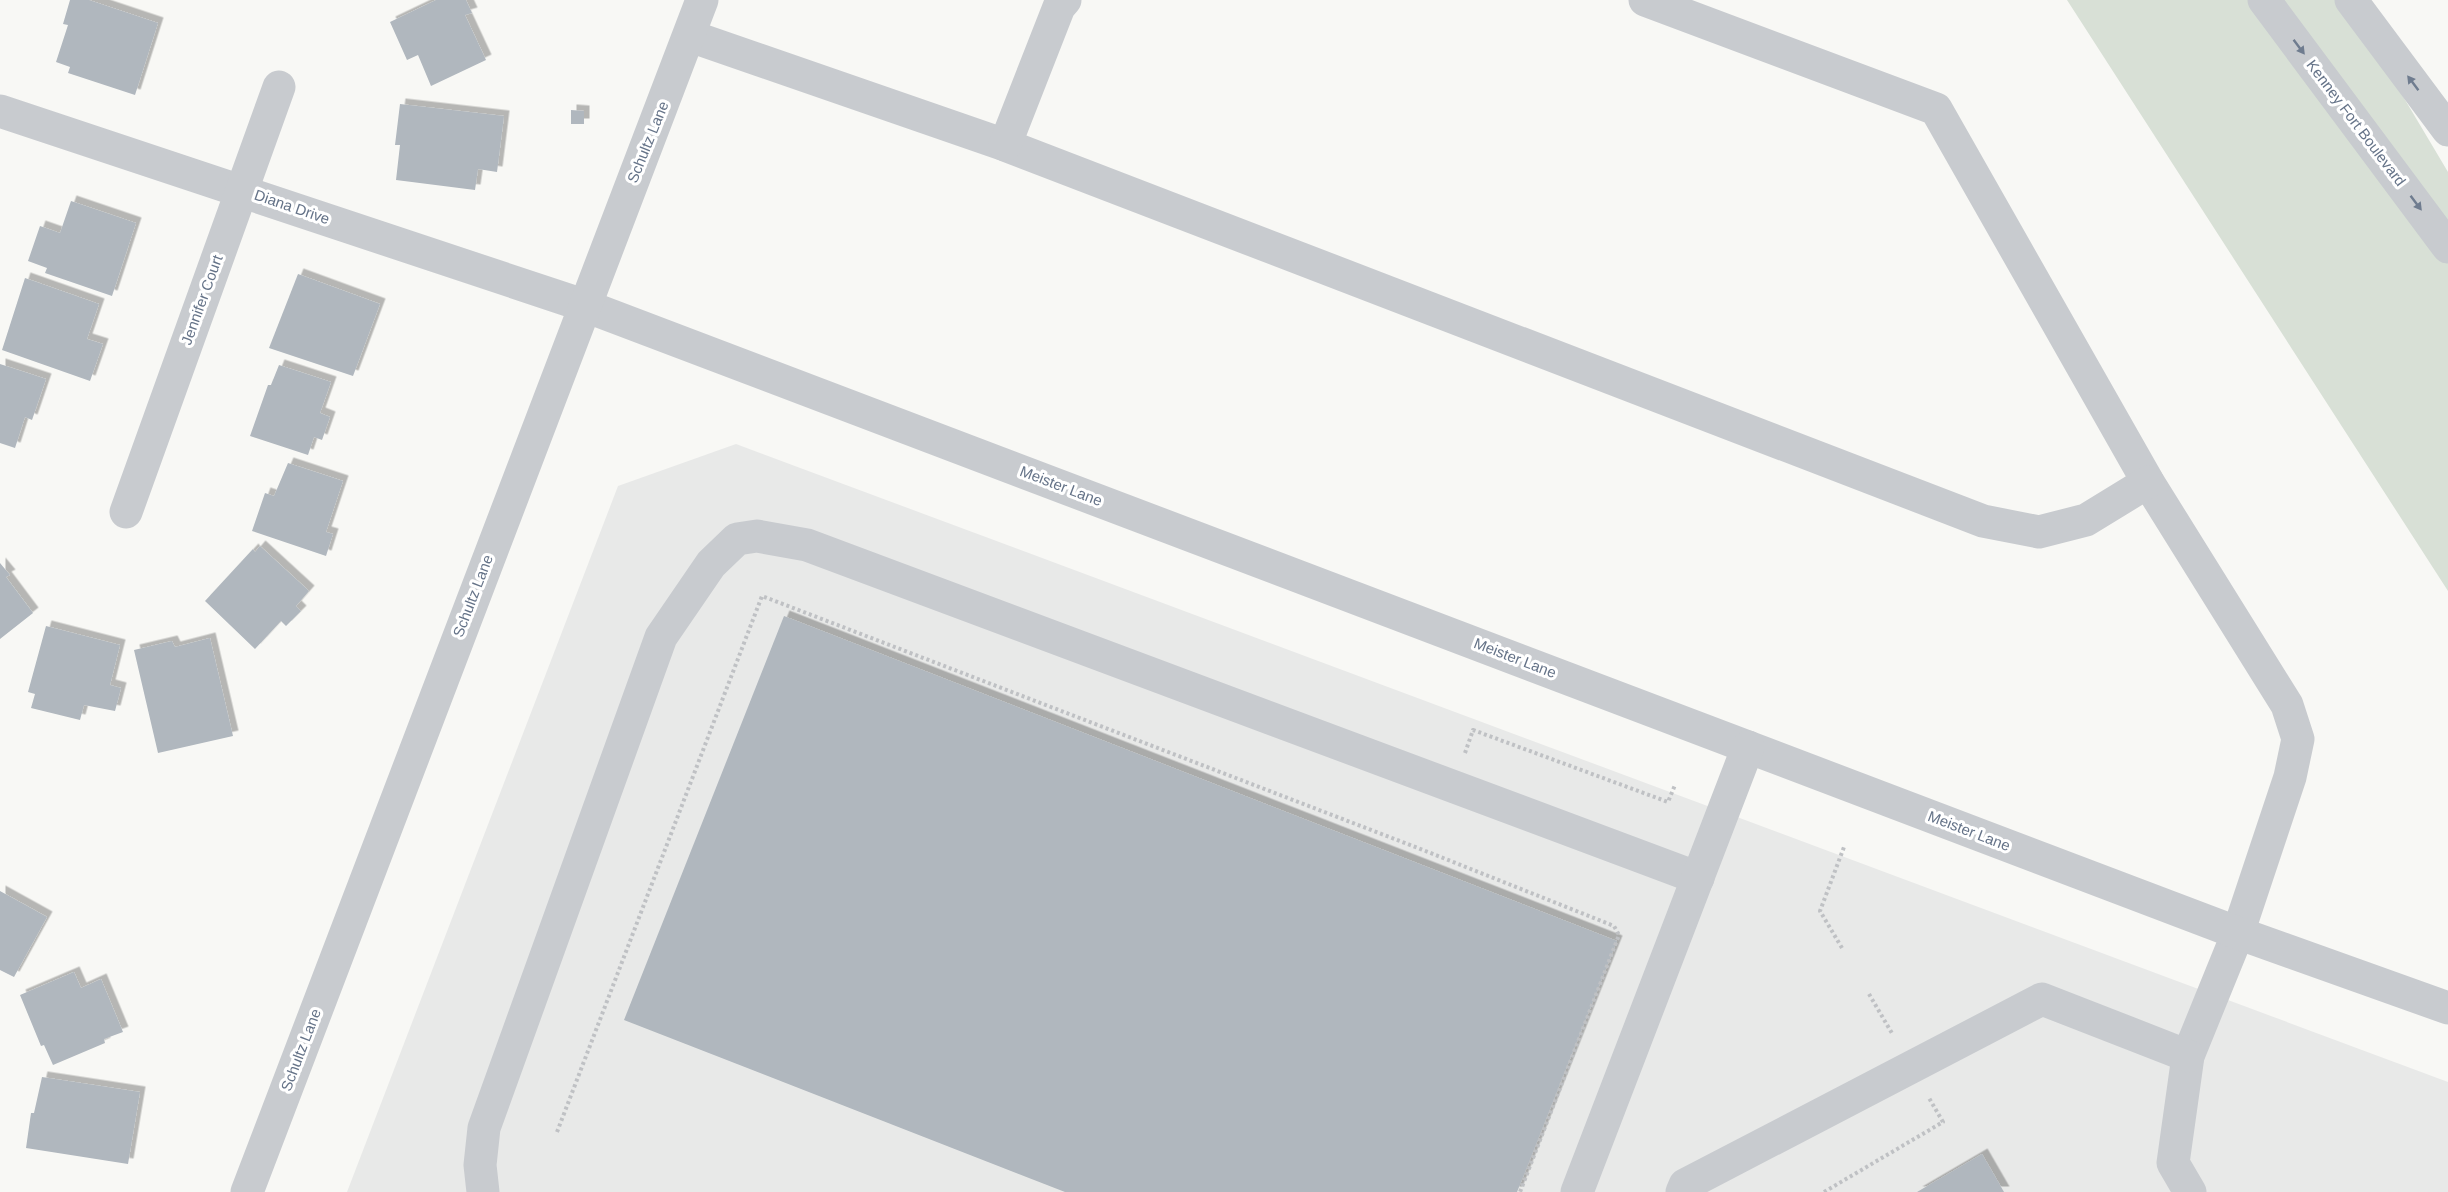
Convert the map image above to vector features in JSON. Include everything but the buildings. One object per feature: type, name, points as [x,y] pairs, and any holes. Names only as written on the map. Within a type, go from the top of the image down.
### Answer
[{"type":"street","name":"Schultz Lane","points":[[247,1192],[702,0]]},
{"type":"street","points":[[1005,145],[1059,7],[1065,0]]},
{"type":"street","points":[[1645,0],[1936,109],[2148,482],[2287,705],[2298,739],[2290,777],[2238,933],[2188,1056],[2173,1163],[2190,1192]]},
{"type":"street","name":"Kenney Fort Boulevard","points":[[2265,0],[2448,247]]},
{"type":"street","points":[[2351,0],[2448,130]]},
{"type":"street","points":[[690,36],[1005,145],[1983,521],[2039,532],[2086,520],[2148,482]]},
{"type":"street","name":"Jennifer Court","points":[[126,512],[279,87]]},
{"type":"street","name":"Diana Drive","points":[[0,111],[584,305]]},
{"type":"street","name":"Meister Lane","points":[[584,305],[2238,933],[2448,1008]]},
{"type":"street","points":[[483,1192],[480,1166],[484,1128],[661,637],[711,564],[737,539],[757,536],[807,545],[1698,878]]},
{"type":"street","points":[[1577,1192],[1748,747]]},
{"type":"street","points":[[1682,1192],[1684,1185],[2042,999],[2188,1056]]},
{"type":"path","points":[[557,1132],[762,596],[1407,843],[1614,926],[1619,935],[1520,1192]]},
{"type":"path","points":[[1464,757],[1473,730],[1668,802],[1676,785]]},
{"type":"path","points":[[1842,948],[1820,911],[1844,847]]},
{"type":"path","points":[[1869,994],[1895,1038]]},
{"type":"path","points":[[1824,1192],[1942,1122],[1924,1089]]},
{"type":"shaded area","points":[[2067,0],[2354,0],[2376,51],[2448,172],[2448,591]]},
{"type":"shaded area","points":[[736,444],[2448,1082],[2448,1192],[347,1192],[618,486]]}]
